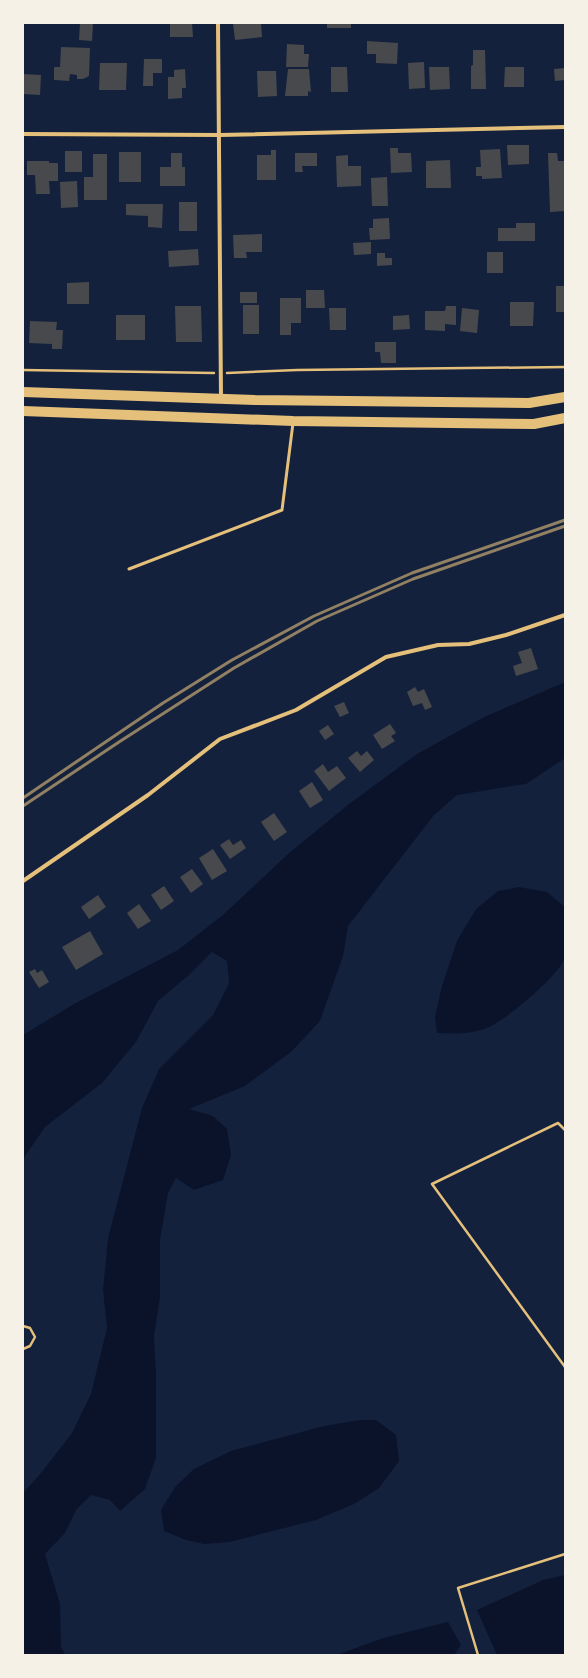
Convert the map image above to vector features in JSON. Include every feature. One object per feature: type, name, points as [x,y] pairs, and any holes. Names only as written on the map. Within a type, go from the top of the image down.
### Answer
[{"type":"main road","points":[[23,392],[221,398],[529,403],[565,397]]},
{"type":"main road","points":[[23,411],[293,421],[534,424],[565,418]]},
{"type":"street","points":[[218,23],[221,398]]},
{"type":"street","points":[[23,134],[220,135],[565,128]]},
{"type":"street","points":[[23,881],[148,795],[220,739],[296,710],[386,657],[438,645],[469,644],[506,635],[565,615]]},
{"type":"lane","points":[[129,569],[282,510],[293,421]]},
{"type":"path","points":[[23,370],[222,373],[297,370],[565,367]]},
{"type":"path","points":[[565,1130],[558,1123],[432,1184],[565,1366]]},
{"type":"path","points":[[23,1326],[30,1328],[35,1337],[30,1346],[23,1348]]},
{"type":"path","points":[[478,1655],[458,1588],[565,1554]]},
{"type":"water","points":[[565,682],[565,758],[526,784],[457,795],[434,815],[348,926],[343,956],[320,1021],[291,1052],[245,1086],[189,1109],[213,1116],[227,1129],[231,1155],[223,1180],[194,1190],[176,1178],[168,1193],[160,1240],[160,1297],[154,1336],[156,1373],[156,1458],[145,1489],[120,1511],[110,1500],[91,1495],[76,1510],[65,1533],[45,1554],[60,1604],[61,1646],[65,1655],[23,1655],[23,1493],[41,1473],[72,1433],[91,1394],[107,1328],[103,1290],[108,1238],[142,1108],[159,1069],[213,1015],[229,983],[227,961],[212,952],[190,974],[158,1001],[136,1042],[102,1083],[45,1127],[25,1156],[23,1164],[23,1035],[74,1004],[178,950],[224,914],[288,854],[349,804],[417,754],[484,717]]},
{"type":"water","points":[[519,887],[547,892],[565,907],[566,945],[565,957],[561,965],[544,985],[532,996],[497,1023],[483,1029],[470,1032],[437,1033],[435,1017],[442,986],[457,941],[476,909],[498,891]]},
{"type":"water","points":[[360,1420],[376,1420],[396,1435],[399,1461],[379,1488],[354,1504],[316,1520],[230,1542],[204,1544],[186,1540],[164,1531],[161,1510],[175,1487],[194,1469],[231,1451],[324,1426]]},
{"type":"water","points":[[565,1575],[565,1655],[497,1655],[477,1610],[543,1580]]},
{"type":"water","points":[[448,1622],[461,1645],[454,1655],[337,1655],[383,1638]]},
{"type":"building","points":[[80,23],[93,23],[92,41],[79,40]]},
{"type":"building","points":[[170,23],[192,23],[193,37],[170,37]]},
{"type":"building","points":[[233,23],[261,23],[262,37],[235,40]]},
{"type":"building","points":[[327,23],[351,23],[351,28],[327,28]]},
{"type":"building","points":[[367,41],[398,43],[397,64],[376,63],[376,54],[367,54]]},
{"type":"building","points":[[287,44],[304,45],[304,54],[309,54],[308,67],[286,67]]},
{"type":"building","points":[[61,47],[90,48],[89,76],[83,79],[77,79],[77,75],[70,74],[69,81],[54,80],[54,67],[60,67]]},
{"type":"building","points":[[473,50],[485,50],[486,89],[471,89]]},
{"type":"building","points":[[144,59],[162,59],[162,73],[153,73],[153,86],[143,86]]},
{"type":"building","points":[[424,62],[425,88],[409,89],[408,63]]},
{"type":"building","points":[[100,63],[127,63],[126,90],[99,90]]},
{"type":"building","points":[[331,67],[347,67],[348,92],[331,92]]},
{"type":"building","points":[[429,67],[449,67],[450,89],[430,90]]},
{"type":"building","points":[[505,67],[524,67],[524,87],[504,87]]},
{"type":"building","points":[[565,68],[565,80],[555,81],[554,69]]},
{"type":"building","points":[[185,69],[186,88],[182,88],[182,98],[168,99],[168,77],[174,77],[174,70]]},
{"type":"building","points":[[288,69],[309,69],[311,92],[308,91],[308,96],[285,96]]},
{"type":"building","points":[[257,71],[276,71],[277,96],[258,97]]},
{"type":"building","points":[[23,74],[41,75],[40,95],[23,94]]},
{"type":"building","points":[[507,145],[529,145],[529,164],[508,165]]},
{"type":"building","points":[[390,148],[398,148],[398,153],[411,153],[412,172],[391,173]]},
{"type":"building","points":[[500,149],[502,178],[482,179],[482,176],[476,176],[476,167],[481,167],[480,150]]},
{"type":"building","points":[[271,150],[276,150],[276,180],[257,180],[257,155],[271,155]]},
{"type":"building","points":[[65,151],[82,151],[82,172],[65,172]]},
{"type":"building","points":[[119,152],[141,152],[141,182],[119,182]]},
{"type":"building","points":[[171,153],[182,153],[182,167],[185,167],[185,186],[160,186],[160,167],[171,167]]},
{"type":"building","points":[[295,153],[317,153],[317,166],[302,166],[303,172],[295,172]]},
{"type":"building","points":[[548,153],[557,153],[558,161],[565,161],[565,211],[550,212]]},
{"type":"building","points":[[93,154],[107,154],[107,200],[84,200],[84,177],[93,177]]},
{"type":"building","points":[[348,155],[348,166],[361,166],[361,186],[337,187],[336,156]]},
{"type":"building","points":[[450,160],[451,188],[426,188],[426,161]]},
{"type":"building","points":[[27,161],[49,161],[49,163],[58,163],[58,181],[49,181],[50,194],[36,194],[35,175],[27,175]]},
{"type":"building","points":[[387,177],[388,206],[372,206],[371,178]]},
{"type":"building","points":[[77,181],[78,207],[61,208],[60,182]]},
{"type":"building","points":[[179,202],[197,202],[197,231],[179,231]]},
{"type":"building","points":[[126,204],[163,204],[162,228],[148,227],[148,216],[126,215]]},
{"type":"building","points":[[389,218],[390,239],[370,240],[369,228],[373,228],[373,219]]},
{"type":"building","points":[[516,223],[535,223],[535,241],[498,241],[498,228],[516,228]]},
{"type":"building","points":[[262,234],[262,252],[246,252],[247,258],[234,258],[233,235]]},
{"type":"building","points":[[371,242],[371,254],[354,255],[353,243]]},
{"type":"building","points":[[198,249],[199,265],[169,267],[168,251]]},
{"type":"building","points":[[487,252],[503,252],[503,273],[487,273]]},
{"type":"building","points":[[377,253],[385,253],[385,258],[392,258],[392,265],[377,266]]},
{"type":"building","points":[[89,282],[89,304],[67,304],[67,283]]},
{"type":"building","points":[[556,286],[565,286],[565,312],[556,312]]},
{"type":"building","points":[[306,290],[324,290],[325,308],[306,308]]},
{"type":"building","points":[[240,292],[257,292],[257,303],[240,303]]},
{"type":"building","points":[[280,298],[301,298],[301,323],[291,323],[291,335],[280,335]]},
{"type":"building","points":[[510,302],[534,302],[533,326],[510,326]]},
{"type":"building","points":[[243,305],[259,305],[259,334],[243,334]]},
{"type":"building","points":[[175,306],[201,306],[202,342],[176,342]]},
{"type":"building","points":[[446,306],[456,306],[456,325],[445,324],[445,331],[425,330],[425,311],[445,311]]},
{"type":"building","points":[[329,308],[346,308],[346,330],[330,330]]},
{"type":"building","points":[[462,308],[479,310],[477,333],[460,331]]},
{"type":"building","points":[[116,315],[145,315],[145,340],[116,340]]},
{"type":"building","points":[[409,315],[410,329],[393,330],[393,316]]},
{"type":"building","points":[[30,321],[57,322],[56,330],[63,330],[62,349],[52,349],[52,344],[29,343]]},
{"type":"building","points":[[375,342],[396,342],[396,363],[381,363],[380,352],[375,352]]},
{"type":"building","points":[[531,648],[538,669],[516,676],[513,666],[522,663],[518,652]]},
{"type":"building","points":[[415,687],[418,692],[424,689],[432,707],[425,710],[422,703],[413,706],[407,692]]},
{"type":"building","points":[[344,702],[349,713],[340,717],[334,706]]},
{"type":"building","points":[[390,724],[396,733],[391,736],[395,741],[382,749],[373,735]]},
{"type":"building","points":[[328,725],[334,734],[325,740],[319,731]]},
{"type":"building","points":[[357,751],[361,756],[367,751],[374,760],[360,772],[348,758]]},
{"type":"building","points":[[323,764],[328,772],[337,766],[346,778],[329,791],[314,771]]},
{"type":"building","points":[[312,782],[323,800],[310,808],[299,791]]},
{"type":"building","points":[[274,813],[287,832],[274,841],[261,822]]},
{"type":"building","points":[[229,839],[233,845],[241,840],[246,848],[230,859],[220,845]]},
{"type":"building","points":[[213,849],[227,871],[212,880],[199,858]]},
{"type":"building","points":[[192,869],[203,884],[191,893],[180,877]]},
{"type":"building","points":[[164,886],[174,901],[161,910],[151,895]]},
{"type":"building","points":[[98,895],[106,907],[89,919],[81,907]]},
{"type":"building","points":[[139,904],[151,921],[138,929],[127,913]]},
{"type":"building","points":[[90,931],[103,954],[76,970],[62,947]]},
{"type":"building","points":[[35,969],[37,973],[42,970],[49,982],[39,988],[29,972]]},
{"type":"railway","points":[[23,798],[163,703],[232,660],[314,616],[412,573],[565,520]]},
{"type":"railway","points":[[23,806],[234,668],[317,621],[413,579],[565,526]]}]
